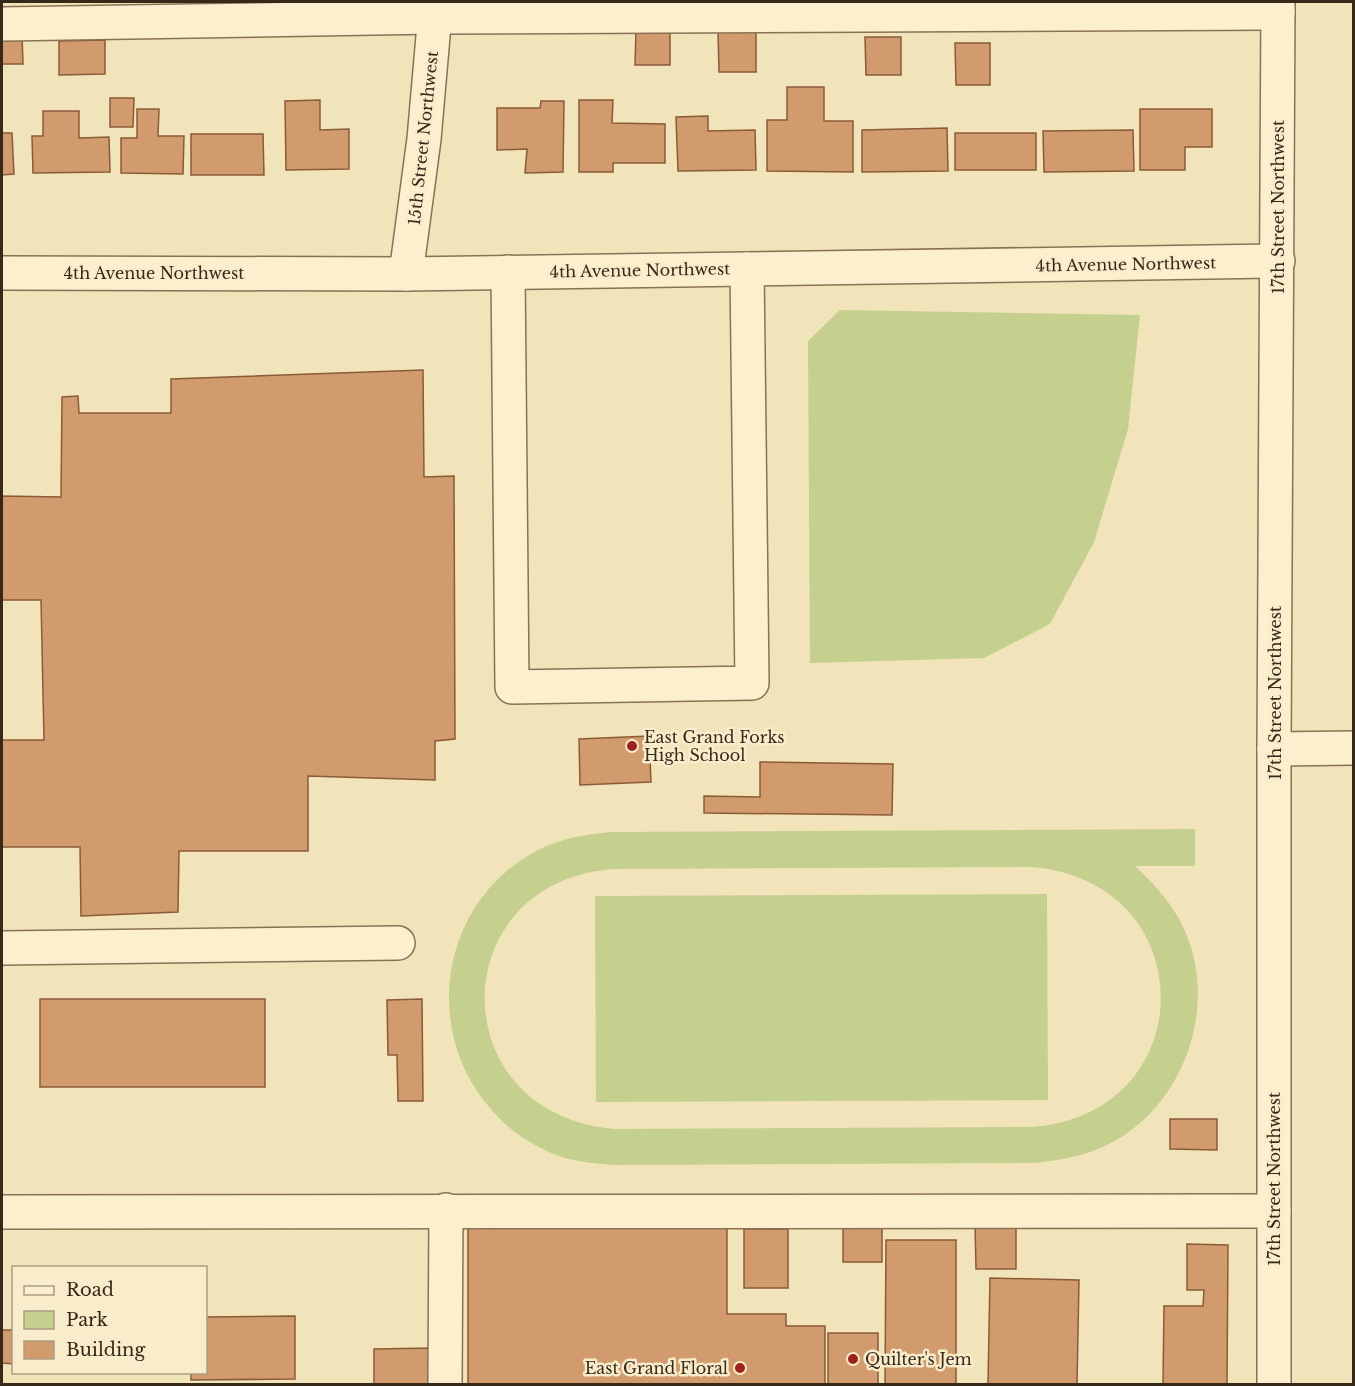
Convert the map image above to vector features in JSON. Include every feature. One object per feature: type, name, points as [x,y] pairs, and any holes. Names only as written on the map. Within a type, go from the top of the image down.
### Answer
[{"type":"street","points":[[2,24],[436,9],[1278,7]]},
{"type":"street","name":"17th Street Northwest","points":[[1274,1384],[1274,749],[1278,7]]},
{"type":"street","name":"15th Street Northwest","points":[[406,274],[424,140],[436,9]]},
{"type":"street","name":"4th Avenue Northwest","points":[[2,273],[406,274],[1278,261]]},
{"type":"street","points":[[508,272],[512,687],[524,687],[752,683],[747,269]]},
{"type":"street","points":[[1274,749],[1353,748]]},
{"type":"street","points":[[2,948],[398,943]]},
{"type":"street","points":[[445,1384],[446,1210]]},
{"type":"street","points":[[2,1212],[1274,1211]]},
{"type":"green space","points":[[840,310],[1140,315],[1128,429],[1094,542],[1050,624],[984,658],[810,663],[808,341]]},
{"type":"green space","points":[[1195,829],[1195,866],[1135,866],[1169,904],[1179,919],[1191,946],[1197,975],[1198,1004],[1193,1034],[1184,1062],[1170,1088],[1152,1111],[1130,1131],[1095,1150],[1058,1160],[1032,1163],[615,1165],[577,1161],[554,1154],[514,1132],[490,1108],[468,1076],[454,1041],[449,1004],[452,967],[462,932],[480,900],[506,872],[538,850],[556,842],[584,835],[613,832]],"holes":[[[1031,867],[1088,881],[1128,911],[1153,952],[1161,997],[1153,1042],[1129,1083],[1088,1113],[1032,1127],[615,1129],[558,1114],[517,1084],[493,1044],[485,999],[493,953],[517,913],[557,883],[613,869]]]},
{"type":"green space","points":[[1047,894],[1048,1100],[596,1102],[595,896]]},
{"type":"building","points":[[636,30],[670,30],[670,65],[635,65]]},
{"type":"building","points":[[718,30],[756,30],[756,72],[719,72]]},
{"type":"building","points":[[2,35],[22,35],[23,64],[2,64]]},
{"type":"building","points":[[865,37],[901,37],[901,75],[866,75]]},
{"type":"building","points":[[105,40],[105,74],[59,75],[59,41]]},
{"type":"building","points":[[955,43],[990,43],[990,85],[956,85]]},
{"type":"building","points":[[787,87],[824,87],[824,121],[853,121],[853,172],[767,171],[767,120],[787,120]]},
{"type":"building","points":[[110,98],[134,98],[133,127],[110,127]]},
{"type":"building","points":[[320,100],[320,130],[349,129],[349,169],[286,170],[285,101]]},
{"type":"building","points":[[579,100],[613,100],[612,123],[665,124],[665,163],[613,163],[613,172],[579,172]]},
{"type":"building","points":[[541,101],[564,101],[563,172],[525,173],[527,149],[497,150],[497,108],[540,108]]},
{"type":"building","points":[[137,109],[159,109],[158,136],[184,136],[183,174],[121,173],[121,138],[137,138]]},
{"type":"building","points":[[1140,109],[1212,109],[1212,147],[1185,147],[1185,170],[1140,170]]},
{"type":"building","points":[[43,111],[79,111],[79,138],[109,137],[110,172],[33,173],[32,136],[43,136]]},
{"type":"building","points":[[708,116],[708,131],[755,130],[756,170],[678,171],[676,117]]},
{"type":"building","points":[[947,128],[948,171],[862,172],[862,130]]},
{"type":"building","points":[[1133,130],[1134,171],[1044,172],[1043,131]]},
{"type":"building","points":[[2,133],[12,133],[14,174],[2,175]]},
{"type":"building","points":[[955,133],[1036,133],[1036,170],[955,170]]},
{"type":"building","points":[[191,134],[263,134],[264,175],[191,175]]},
{"type":"building","points":[[423,370],[424,477],[454,476],[455,739],[435,741],[435,780],[308,776],[308,851],[179,851],[178,912],[81,916],[80,847],[2,847],[2,740],[44,740],[41,600],[2,600],[2,496],[61,497],[62,397],[78,396],[79,413],[171,413],[171,379]]},
{"type":"building","points":[[649,736],[651,782],[580,785],[579,739]]},
{"type":"building","points":[[760,762],[893,764],[892,815],[704,813],[704,796],[760,797]]},
{"type":"building","points":[[40,999],[265,999],[265,1087],[40,1087]]},
{"type":"building","points":[[422,999],[423,1101],[398,1101],[397,1055],[388,1055],[387,1000]]},
{"type":"building","points":[[1170,1119],[1217,1119],[1217,1150],[1170,1149]]},
{"type":"building","points":[[843,1220],[882,1220],[882,1262],[843,1262]]},
{"type":"building","points":[[1016,1223],[1016,1269],[976,1269],[975,1224]]},
{"type":"building","points":[[468,1225],[727,1226],[727,1314],[786,1314],[786,1326],[825,1326],[825,1384],[468,1384]]},
{"type":"building","points":[[744,1229],[788,1229],[788,1288],[744,1288]]},
{"type":"building","points":[[886,1240],[956,1240],[956,1384],[885,1384]]},
{"type":"building","points":[[1187,1244],[1228,1245],[1227,1384],[1163,1384],[1164,1306],[1203,1306],[1204,1290],[1187,1290]]},
{"type":"building","points":[[990,1278],[1079,1280],[1077,1384],[988,1384]]},
{"type":"building","points":[[295,1316],[295,1379],[191,1380],[191,1374],[207,1374],[207,1317]]},
{"type":"building","points":[[2,1330],[12,1330],[12,1364],[2,1363]]},
{"type":"building","name":"Quilter's Jem","points":[[828,1333],[878,1333],[878,1384],[828,1384]]},
{"type":"building","points":[[433,1348],[433,1384],[374,1384],[374,1349]]},
{"type":"place","name":"East Grand Forks High School","points":[[632,746]]},
{"type":"place","name":"Quilter's Jem","points":[[853,1359]]},
{"type":"place","name":"East Grand Floral","points":[[740,1368]]}]
